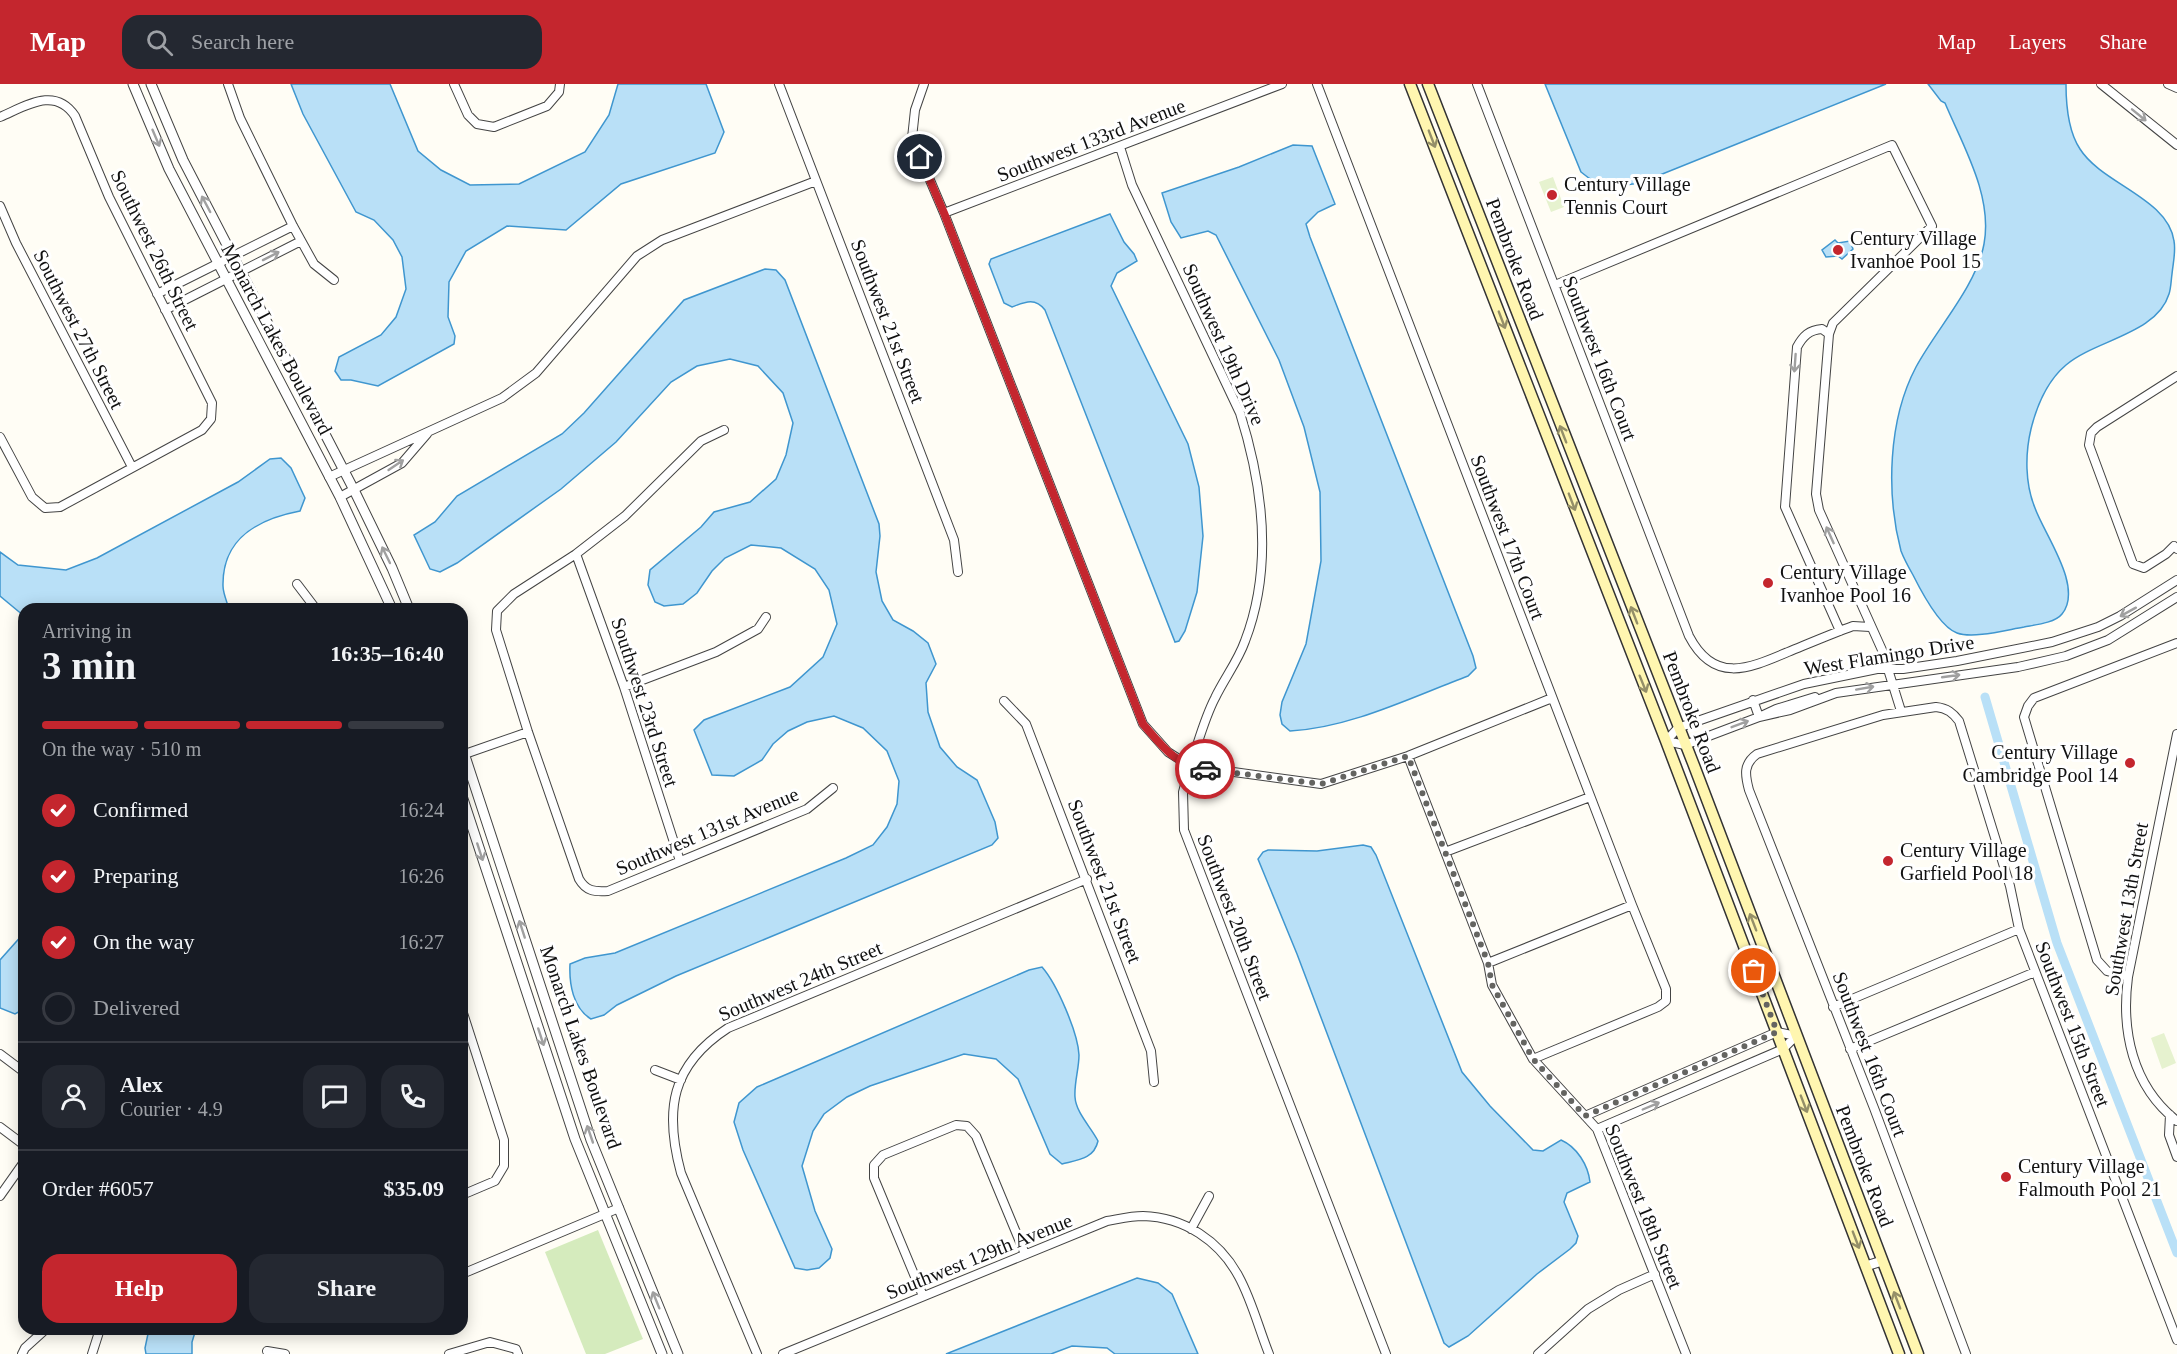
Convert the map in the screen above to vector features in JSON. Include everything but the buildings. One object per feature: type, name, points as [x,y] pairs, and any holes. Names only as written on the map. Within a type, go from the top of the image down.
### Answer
[{"type":"main road","name":"Pembroke Road","points":[[1410,84],[1666,741],[1899,1354]]},
{"type":"main road","name":"Pembroke Road","points":[[1428,84],[1918,1354]]},
{"type":"street","name":"Monarch Lakes Boulevard","points":[[133,84],[169,169],[340,497],[389,603]]},
{"type":"street","name":"Monarch Lakes Boulevard","points":[[151,84],[183,160],[354,490],[407,603]]},
{"type":"street","points":[[228,84],[240,118],[301,241],[314,264],[334,280]]},
{"type":"street","points":[[454,84],[468,115],[477,124],[494,127],[547,105],[560,88]]},
{"type":"street","name":"Southwest 21st Street","points":[[779,84],[954,540],[958,572]]},
{"type":"street","points":[[924,84],[915,110],[912,138],[944,213],[1143,724],[1168,752],[1190,766],[1321,784],[1408,756],[1552,698]]},
{"type":"street","name":"Southwest 133rd Avenue","points":[[944,213],[1282,84]]},
{"type":"street","name":"Southwest 17th Court","points":[[1317,84],[1666,989],[1665,1001],[1658,1008],[1533,1059]]},
{"type":"street","name":"Southwest 16th Court","points":[[1477,84],[1693,645],[1709,661],[1721,667],[1736,669],[1757,665],[1840,631]]},
{"type":"street","points":[[2100,84],[2177,145]]},
{"type":"street","points":[[2168,84],[2177,88]]},
{"type":"street","name":"Southwest 26th Street","points":[[0,117],[49,99],[59,100],[68,106],[75,116],[109,197],[212,403],[211,419],[202,430],[132,467]]},
{"type":"street","points":[[1555,285],[1892,145],[1932,226],[1833,322],[1829,334],[1816,501],[1882,650],[1901,711]]},
{"type":"street","name":"Southwest 19th Drive","points":[[1120,147],[1132,185],[1240,413],[1251,446],[1258,484],[1262,543],[1259,591],[1245,642],[1214,699],[1190,766]]},
{"type":"street","points":[[329,477],[502,398],[536,373],[637,256],[662,240],[816,181]]},
{"type":"street","name":"Southwest 27th Street","points":[[0,206],[16,243],[132,467]]},
{"type":"street","points":[[157,294],[293,226]]},
{"type":"street","points":[[165,310],[301,241]]},
{"type":"street","points":[[1829,334],[1822,329],[1813,330],[1802,337],[1797,347],[1785,507],[1840,631],[1853,626],[1870,627]]},
{"type":"street","points":[[2176,546],[2149,566],[2140,567],[2133,564],[2089,445],[2089,438],[2097,427],[2177,376]]},
{"type":"street","points":[[340,497],[402,463],[429,430]]},
{"type":"street","points":[[468,750],[528,732],[496,630],[497,611],[514,594],[576,554],[625,516],[701,441],[724,430]]},
{"type":"street","points":[[0,437],[32,497],[45,508],[60,507],[132,467]]},
{"type":"street","name":"Southwest 23rd Street","points":[[576,554],[624,687],[680,861]]},
{"type":"street","name":"West Flamingo Drive","points":[[1666,741],[1678,728],[1790,688],[1831,678],[1888,669],[1904,669],[2030,648],[2072,636],[2120,616],[2177,580]]},
{"type":"street","points":[[297,584],[311,603]]},
{"type":"street","name":"West Flamingo Drive","points":[[1685,746],[1795,702],[1893,684],[2018,667],[2066,656],[2108,640],[2177,597]]},
{"type":"street","points":[[624,687],[716,652],[758,629],[766,617]]},
{"type":"street","points":[[2128,977],[2106,971],[2093,948],[2024,717],[2030,702],[2041,695],[2177,643]]},
{"type":"street","points":[[1790,688],[1799,694],[1795,702]]},
{"type":"street","name":"West Flamingo Drive","points":[[1759,717],[1790,710],[1826,695]]},
{"type":"street","points":[[1754,700],[1759,717]]},
{"type":"street","name":"Southwest 21st Street","points":[[1004,701],[1026,724],[1151,1050],[1154,1082]]},
{"type":"street","name":"Southwest 15th Street","points":[[1901,711],[1944,708],[1959,722],[2010,886],[2019,930],[2177,1340]]},
{"type":"street","name":"Southwest 16th Court","points":[[1901,711],[1757,754],[1747,766],[1744,774],[1966,1354]]},
{"type":"street","name":"Southwest 131st Avenue","points":[[528,732],[579,879],[589,890],[608,891],[807,809],[833,788]]},
{"type":"street","name":"Southwest 13th Street","points":[[2174,1118],[2152,1096],[2130,1049],[2125,1022],[2125,1000],[2177,734]]},
{"type":"street","points":[[1666,741],[1685,746]]},
{"type":"street","name":"Southwest 18th Street","points":[[1408,756],[1488,963],[1492,985],[1533,1059],[1597,1129],[1686,1354]]},
{"type":"street","name":"Southwest 20th Street","points":[[1190,766],[1183,792],[1184,830],[1386,1354]]},
{"type":"street","name":"Monarch Lakes Boulevard","points":[[468,767],[591,1140],[678,1354]]},
{"type":"street","points":[[1445,852],[1590,796]]},
{"type":"street","name":"Monarch Lakes Boulevard","points":[[468,814],[575,1139],[662,1354]]},
{"type":"street","name":"Southwest 24th Street","points":[[757,1354],[681,1173],[673,1143],[673,1106],[681,1080],[691,1061],[714,1037],[728,1028],[1087,879]]},
{"type":"street","points":[[1488,963],[1632,905]]},
{"type":"street","points":[[1833,1007],[2019,930]]},
{"type":"street","points":[[1850,1048],[2035,972]]},
{"type":"street","points":[[468,1029],[504,1140],[504,1166],[495,1181],[468,1192]]},
{"type":"street","points":[[1585,1116],[1777,1032],[1796,1036]]},
{"type":"street","points":[[1597,1129],[1784,1049],[1796,1036]]},
{"type":"street","points":[[0,1054],[18,1068]]},
{"type":"street","points":[[655,1070],[681,1080]]},
{"type":"street","points":[[2174,1118],[2169,1135],[2177,1157]]},
{"type":"street","points":[[923,1296],[874,1178],[874,1165],[883,1155],[956,1125],[967,1126],[976,1136],[1026,1254]]},
{"type":"street","points":[[0,1127],[18,1140]]},
{"type":"street","points":[[0,1196],[18,1170]]},
{"type":"street","points":[[1209,1196],[1191,1229],[1210,1239],[1227,1258],[1239,1278],[1269,1354]]},
{"type":"street","points":[[468,1271],[619,1208]]},
{"type":"street","name":"Southwest 129th Avenue","points":[[783,1354],[1107,1221],[1144,1216],[1171,1220],[1191,1229]]},
{"type":"street","points":[[1866,1266],[1882,1261]]},
{"type":"street","points":[[1538,1354],[1587,1309],[1619,1290],[1655,1274]]},
{"type":"street","points":[[22,1354],[25,1348],[39,1335]]},
{"type":"street","points":[[92,1354],[98,1335]]},
{"type":"street","points":[[449,1354],[490,1342],[516,1349],[518,1354]]},
{"type":"street","points":[[267,1351],[285,1354]]},
{"type":"green space","name":"Century Village Tennis Court","points":[[1553,177],[1564,207],[1551,212],[1539,182]]},
{"type":"green space","points":[[2164,1033],[2176,1063],[2162,1069],[2151,1038]]},
{"type":"green space","points":[[598,1230],[643,1339],[605,1354],[586,1354],[545,1252]]},
{"type":"water","points":[[291,84],[390,84],[418,151],[441,170],[470,185],[519,184],[585,152],[609,115],[618,84],[706,84],[724,132],[715,153],[621,184],[566,230],[507,226],[466,251],[449,282],[448,317],[455,336],[454,344],[378,386],[341,380],[335,371],[339,357],[381,335],[396,317],[406,289],[402,257],[393,240],[374,220],[356,212],[303,114]]},
{"type":"water","points":[[1545,84],[1886,84],[1640,183],[1609,186],[1595,182],[1581,172]]},
{"type":"water","points":[[1928,84],[2066,84],[2070,126],[2080,149],[2103,172],[2160,213],[2169,226],[2175,245],[2169,294],[2162,308],[2139,327],[2078,356],[2059,371],[2048,386],[2033,420],[2028,449],[2028,479],[2035,508],[2065,575],[2068,603],[2062,614],[2055,620],[1980,635],[1957,633],[1944,624],[1932,608],[1901,551],[1893,506],[1892,458],[1895,433],[1907,388],[1916,367],[1973,276],[1980,260],[1986,226],[1980,190],[1968,154],[1945,103]]},
{"type":"water","points":[[1293,145],[1312,146],[1335,204],[1318,212],[1306,224],[1476,668],[1468,676],[1358,718],[1313,729],[1290,731],[1282,724],[1280,715],[1282,702],[1306,644],[1321,561],[1320,492],[1304,427],[1279,360],[1216,235],[1208,231],[1181,238],[1171,222],[1162,193],[1239,167]]},
{"type":"water","points":[[1110,214],[1124,242],[1137,261],[1117,273],[1111,286],[1188,444],[1199,487],[1203,536],[1197,592],[1185,631],[1179,641],[1175,642],[1045,310],[1034,302],[1012,307],[1004,303],[989,264],[991,259]]},
{"type":"water","name":"Century Village Ivanhoe Pool 15","points":[[1835,240],[1838,243],[1850,241],[1853,249],[1842,259],[1838,256],[1826,257],[1822,250]]},
{"type":"water","points":[[765,269],[776,270],[785,280],[879,524],[876,572],[882,601],[893,620],[928,643],[936,664],[926,683],[928,712],[940,747],[957,767],[977,780],[995,822],[998,838],[992,845],[676,976],[617,1005],[604,1015],[591,1019],[580,1009],[573,995],[570,964],[585,958],[615,953],[873,845],[887,827],[897,804],[899,781],[887,751],[863,728],[834,716],[807,722],[788,731],[773,744],[762,760],[734,776],[712,775],[694,730],[704,720],[790,687],[823,657],[837,624],[829,590],[815,569],[781,548],[751,545],[725,558],[712,571],[697,593],[683,604],[664,606],[655,602],[648,585],[650,570],[701,527],[714,512],[750,502],[776,479],[786,455],[793,423],[783,393],[758,366],[730,359],[697,366],[671,382],[616,442],[561,489],[457,563],[440,572],[430,569],[414,535],[435,522],[457,496],[562,434],[584,413],[684,300]]},
{"type":"water","points":[[281,458],[291,468],[305,498],[300,511],[270,519],[245,534],[236,543],[224,569],[223,589],[227,603],[18,603],[18,611],[0,596],[0,552],[18,565],[66,570],[97,558],[238,482],[270,459]]},
{"type":"water","points":[[1363,845],[1371,847],[1376,855],[1462,1072],[1490,1106],[1533,1150],[1543,1151],[1561,1140],[1577,1152],[1589,1176],[1590,1182],[1567,1193],[1564,1202],[1578,1236],[1576,1243],[1537,1274],[1468,1336],[1449,1347],[1444,1343],[1297,954],[1258,859],[1263,852],[1268,850],[1317,851]]},
{"type":"water","points":[[18,940],[18,1012],[15,1014],[0,1008],[0,960]]},
{"type":"water","points":[[1042,967],[1060,997],[1075,1034],[1079,1055],[1075,1097],[1081,1114],[1098,1141],[1093,1152],[1079,1160],[1062,1164],[1050,1154],[1018,1079],[996,1059],[964,1054],[870,1086],[847,1097],[824,1114],[813,1131],[802,1166],[815,1211],[832,1249],[830,1258],[819,1268],[807,1270],[795,1268],[743,1150],[734,1122],[739,1103],[757,1087],[1029,970]]},
{"type":"water","points":[[1137,1278],[1158,1283],[1172,1294],[1198,1354],[1115,1354],[1107,1348],[1072,1346],[1051,1354],[946,1354]]},
{"type":"water","points":[[148,1335],[194,1335],[192,1354],[146,1354]]},
{"type":"waterway","points":[[1985,697],[2057,943],[2177,1253]]},
{"type":"way so far","points":[[1205,769],[1321,784],[1408,756],[1488,963],[1492,985],[1533,1059],[1585,1116],[1777,1032],[1754,971]]},
{"type":"place","name":"Century Village Tennis Court","points":[[1552,195]]},
{"type":"place","name":"Century Village Ivanhoe Pool 15","points":[[1838,250]]},
{"type":"place","name":"Century Village Ivanhoe Pool 16","points":[[1768,583]]},
{"type":"place","name":"Century Village Cambridge Pool 14","points":[[2130,763]]},
{"type":"place","name":"Century Village Garfield Pool 18","points":[[1888,861]]},
{"type":"place","name":"Century Village Falmouth Pool 21","points":[[2006,1177]]},
{"type":"route","points":[[920,157],[944,213],[1143,724],[1168,752],[1190,766],[1205,769]]}]
